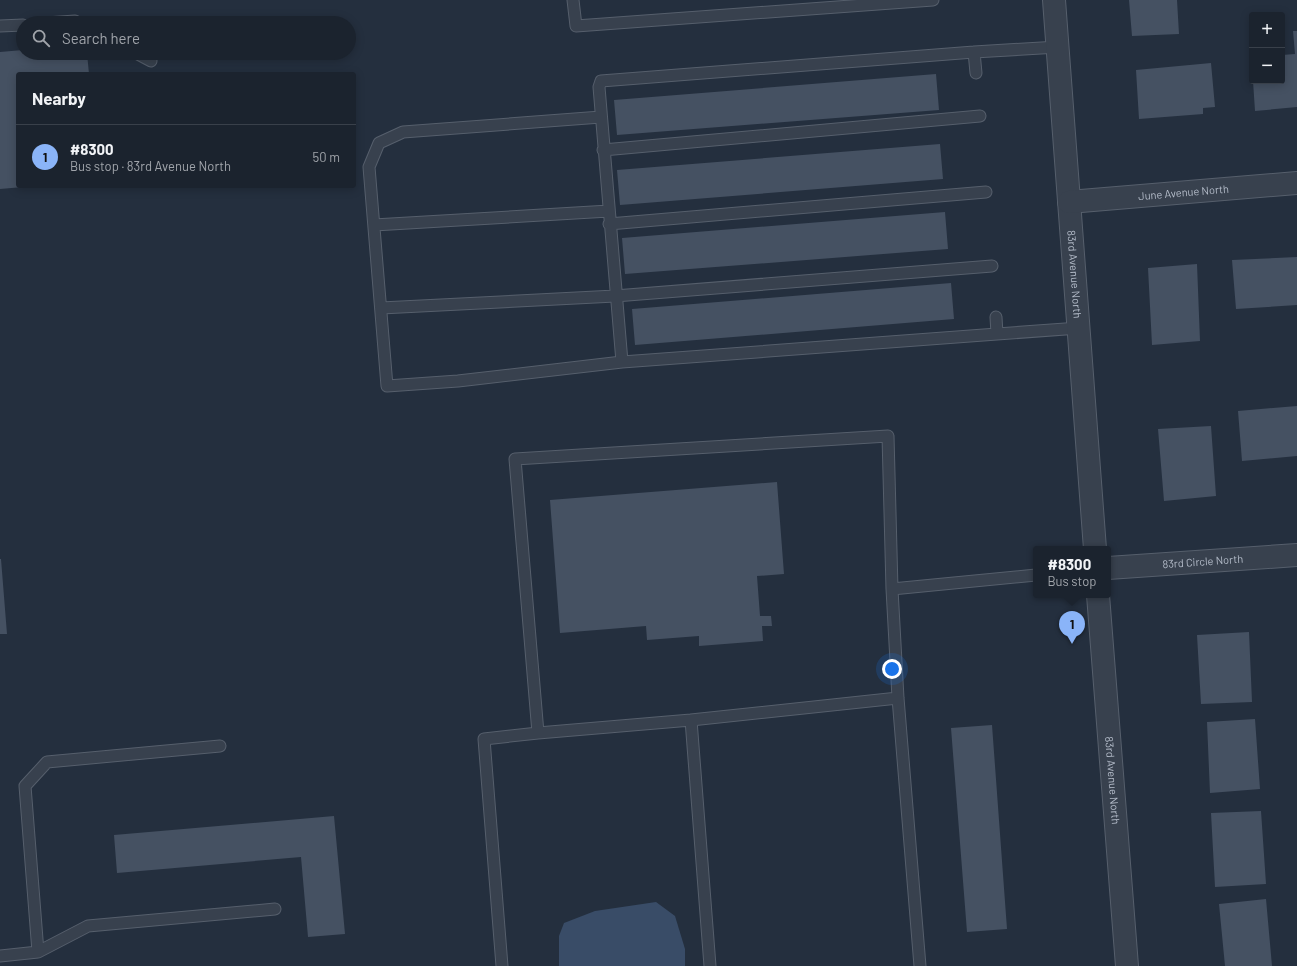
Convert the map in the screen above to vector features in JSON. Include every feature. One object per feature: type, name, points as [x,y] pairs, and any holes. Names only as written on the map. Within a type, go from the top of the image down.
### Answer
[{"type":"street","name":"83rd Avenue North","points":[[1054,0],[1095,546]]},
{"type":"street","name":"June Avenue North","points":[[1069,202],[1297,183]]},
{"type":"street","name":"83rd Circle North","points":[[1111,568],[1297,555]]},
{"type":"street","name":"83rd Avenue North","points":[[1098,598],[1127,966]]},
{"type":"lane","points":[[573,0],[576,26],[933,0]]},
{"type":"lane","points":[[0,26],[16,25]]},
{"type":"lane","points":[[622,362],[603,150],[599,87],[601,81],[974,52],[1058,47]]},
{"type":"lane","points":[[974,52],[976,73]]},
{"type":"lane","points":[[603,150],[980,116]]},
{"type":"lane","points":[[601,117],[403,132],[379,143],[369,167],[387,386],[458,381],[622,362],[1079,328]]},
{"type":"lane","points":[[609,224],[986,192]]},
{"type":"lane","points":[[374,225],[608,212]]},
{"type":"lane","points":[[381,308],[615,296],[992,266]]},
{"type":"lane","points":[[996,317],[997,334]]},
{"type":"lane","points":[[538,733],[515,459],[888,436],[892,589],[898,698],[920,966]]},
{"type":"lane","points":[[892,589],[1033,575]]},
{"type":"lane","points":[[502,966],[484,739],[691,720],[898,698]]},
{"type":"lane","points":[[691,720],[710,966]]},
{"type":"lane","points":[[38,952],[25,786],[47,762],[220,746]]},
{"type":"lane","points":[[0,956],[38,952],[88,926],[275,909]]},
{"type":"water","points":[[656,902],[675,916],[685,949],[685,966],[559,966],[559,936],[564,923],[595,911]]},
{"type":"building","points":[[1129,0],[1177,0],[1179,34],[1132,36]]},
{"type":"building","points":[[1293,31],[1297,31],[1297,107],[1255,111],[1253,84],[1285,84],[1285,55],[1295,54]]},
{"type":"building","points":[[16,51],[16,60],[88,60],[89,72],[16,72],[16,188],[0,189],[0,52]]},
{"type":"building","points":[[1211,63],[1215,107],[1203,108],[1203,114],[1139,119],[1136,70]]},
{"type":"building","points":[[936,74],[939,110],[617,135],[614,100]]},
{"type":"building","points":[[940,144],[943,179],[620,205],[617,170]]},
{"type":"building","points":[[945,212],[948,249],[625,274],[622,238]]},
{"type":"building","points":[[1297,257],[1297,305],[1236,309],[1232,260]]},
{"type":"building","points":[[1197,264],[1200,341],[1152,345],[1148,268]]},
{"type":"building","points":[[951,283],[954,319],[635,345],[632,309]]},
{"type":"building","points":[[1297,406],[1297,456],[1242,461],[1238,411]]},
{"type":"building","points":[[1211,426],[1216,496],[1164,501],[1158,429]]},
{"type":"building","points":[[777,482],[784,574],[757,576],[760,616],[771,616],[772,626],[762,626],[763,641],[699,646],[699,636],[647,640],[646,626],[560,633],[550,500]]},
{"type":"building","points":[[1,559],[7,634],[0,634]]},
{"type":"building","points":[[1249,632],[1252,702],[1201,704],[1197,635]]},
{"type":"building","points":[[1255,719],[1260,789],[1210,793],[1207,722]]},
{"type":"building","points":[[992,725],[1007,929],[967,932],[951,728]]},
{"type":"building","points":[[1261,811],[1266,884],[1215,887],[1211,813]]},
{"type":"building","points":[[334,816],[345,934],[308,937],[301,857],[117,873],[114,835]]},
{"type":"building","points":[[1266,899],[1272,966],[1225,966],[1219,904]]},
{"type":"place","name":"#8300","points":[[1072,644]]}]
